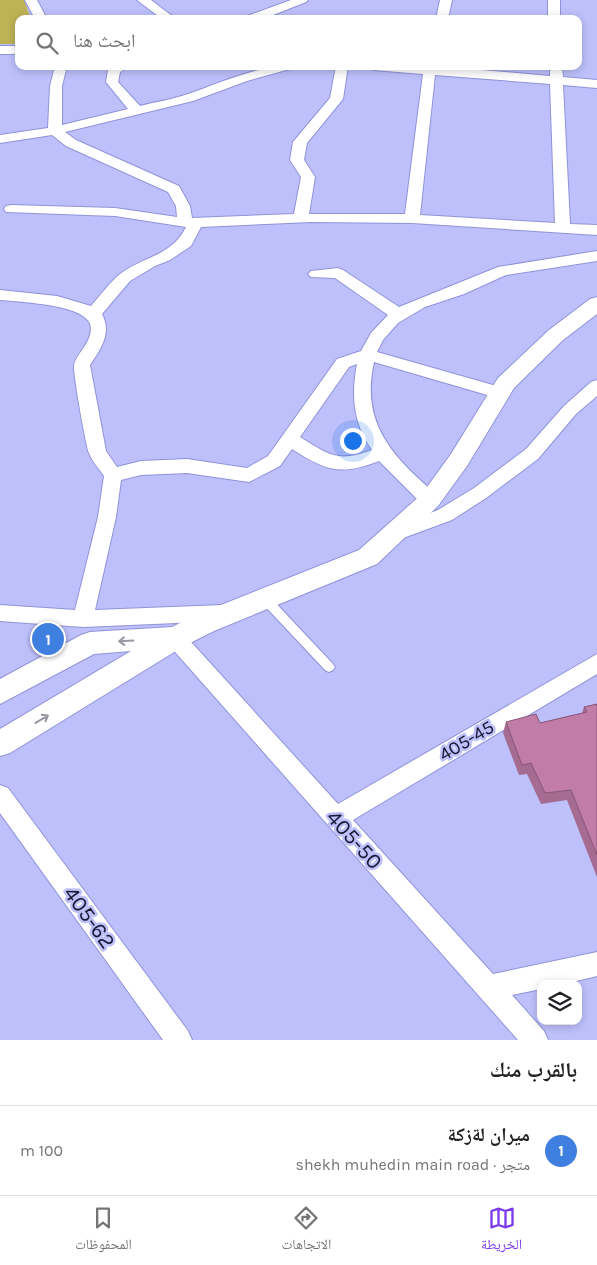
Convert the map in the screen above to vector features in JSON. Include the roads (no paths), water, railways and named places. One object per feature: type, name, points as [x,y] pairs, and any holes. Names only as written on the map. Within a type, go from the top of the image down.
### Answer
[{"type":"street","points":[[32,0],[39,15]]},
{"type":"street","points":[[143,0],[164,15]]},
{"type":"street","points":[[443,15],[446,0]]},
{"type":"street","points":[[554,0],[554,15]]},
{"type":"street","points":[[261,15],[295,1]]},
{"type":"street","points":[[0,50],[15,50]]},
{"type":"street","points":[[55,131],[56,86],[61,70]]},
{"type":"street","points":[[114,70],[112,82],[136,110]]},
{"type":"street","points":[[0,138],[55,131],[188,98],[242,78],[271,70]]},
{"type":"street","points":[[301,218],[308,178],[297,160],[300,142],[336,99],[341,70]]},
{"type":"street","points":[[412,219],[429,70]]},
{"type":"street","points":[[480,70],[556,73],[597,84]]},
{"type":"street","points":[[556,73],[563,228]]},
{"type":"street","points":[[55,131],[72,143],[174,189],[190,223],[186,243],[165,257],[150,263],[125,278],[93,314]]},
{"type":"street","points":[[11,209],[115,212],[190,223],[301,218],[412,219],[597,230]]},
{"type":"street","points":[[430,500],[397,472],[382,452],[368,426],[361,398],[362,380],[368,355],[380,330],[398,314],[420,303],[450,293],[500,272],[573,257],[597,256]]},
{"type":"street","points":[[316,274],[338,273],[398,314]]},
{"type":"street","points":[[0,295],[51,300],[75,306],[93,314],[99,325],[94,347],[82,365],[97,452],[113,474],[107,516],[83,619]]},
{"type":"street","points":[[0,744],[175,638],[230,613],[368,557],[430,500],[459,460],[506,384],[556,335],[597,304]]},
{"type":"street","points":[[113,474],[141,468],[186,466],[249,474],[274,461],[343,363],[368,355],[501,393]]},
{"type":"street","points":[[393,534],[445,515],[480,493],[532,454],[570,410],[597,386]]},
{"type":"street","points":[[289,439],[311,452],[339,464],[365,460],[382,452]]},
{"type":"street","points":[[0,613],[83,619],[230,613]]},
{"type":"street","points":[[0,692],[90,643],[175,638]]},
{"type":"street","name":"405-50","points":[[175,638],[535,1040]]},
{"type":"street","name":"405-45","points":[[336,818],[597,663]]},
{"type":"street","name":"405-62","points":[[0,795],[179,1040]]},
{"type":"street","points":[[488,988],[597,964]]},
{"type":"lane","points":[[264,599],[329,667]]},
{"type":"place","name":"ميران لةزكة","points":[[48,639]]}]
